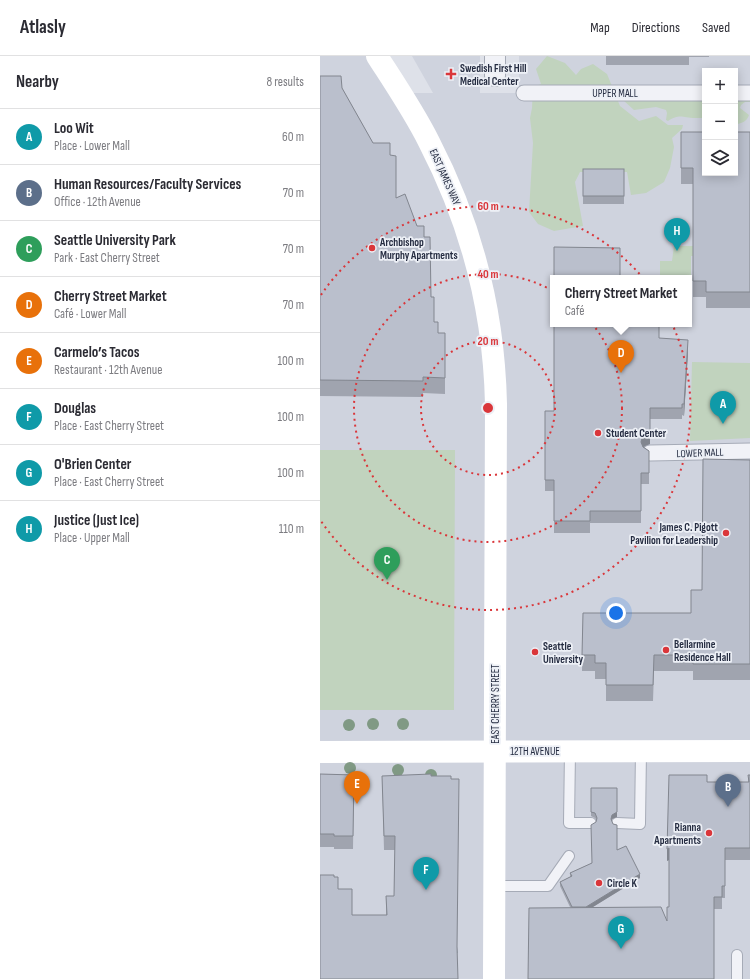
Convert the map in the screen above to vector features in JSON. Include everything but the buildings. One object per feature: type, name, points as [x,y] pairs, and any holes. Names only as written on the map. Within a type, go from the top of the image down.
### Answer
[{"type":"main road","name":"EAST JAMES WAY","points":[[377,56],[428,141],[450,186],[471,244],[483,291],[491,338],[495,386],[495,428]]},
{"type":"main road","name":"EAST CHERRY STREET","points":[[494,979],[495,428]]},
{"type":"main road","name":"12TH AVENUE","points":[[320,752],[750,751]]},
{"type":"street","points":[[494,56],[495,76]]},
{"type":"street","name":"UPPER MALL","points":[[524,93],[702,93]]},
{"type":"street","points":[[738,93],[750,93]]},
{"type":"street","name":"LOWER MALL","points":[[650,453],[750,451]]},
{"type":"lane","points":[[570,751],[569,823],[591,823]]},
{"type":"lane","points":[[617,823],[640,824],[641,751]]},
{"type":"lane","points":[[494,886],[548,886],[568,856]]},
{"type":"lane","points":[[737,955],[737,979]]},
{"type":"shaded area","name":"Seattle University","points":[[320,56],[377,56],[400,93],[433,93],[412,56],[480,56],[480,93],[519,93],[519,56],[750,56],[750,979],[320,979]]},
{"type":"green space","points":[[547,56],[565,63],[576,75],[581,69],[593,64],[607,74],[620,106],[639,121],[656,116],[668,125],[683,125],[682,129],[672,138],[674,147],[670,168],[664,182],[646,193],[631,195],[627,172],[580,172],[575,182],[583,226],[554,231],[538,224],[529,212],[533,143],[530,118],[533,87],[541,84],[536,69]]},
{"type":"green space","points":[[623,100],[702,100],[702,118],[682,116],[668,121],[666,120],[666,110],[656,107],[634,110]]},
{"type":"green space","points":[[738,100],[750,100],[750,102],[745,102],[741,105],[740,108],[749,115],[744,122],[738,124]]},
{"type":"green space","points":[[674,246],[713,246],[712,256],[691,256],[691,275],[660,275],[660,261],[672,261]]},
{"type":"green space","points":[[692,362],[750,363],[750,438],[690,441]]},
{"type":"green space","points":[[320,450],[455,450],[454,710],[320,710]]},
{"type":"place","name":"Swedish First Hill Medical Center","points":[[451,74]]},
{"type":"place","name":"Archbishop Murphy Apartments","points":[[372,248]]},
{"type":"place","name":"Justice (Just Ice)","points":[[677,251]]},
{"type":"place","name":"Cherry Street Market","points":[[621,373]]},
{"type":"place","name":"Loo Wit","points":[[723,424]]},
{"type":"place","name":"Student Center","points":[[598,433]]},
{"type":"place","name":"James C. Pigott Pavilion for Leadership","points":[[726,533]]},
{"type":"place","name":"Seattle University Park","points":[[387,580]]},
{"type":"place","name":"Bellarmine Residence Hall","points":[[666,650]]},
{"type":"place","name":"Seattle University","points":[[535,652]]},
{"type":"place","name":"Carmelo’s Tacos","points":[[357,804]]},
{"type":"place","name":"Human Resources/Faculty Services","points":[[728,807]]},
{"type":"place","name":"Rianna Apartments","points":[[709,833]]},
{"type":"place","name":"Circle K","points":[[599,883]]},
{"type":"place","name":"Douglas","points":[[426,890]]},
{"type":"place","name":"O'Brien Center","points":[[621,949]]}]
